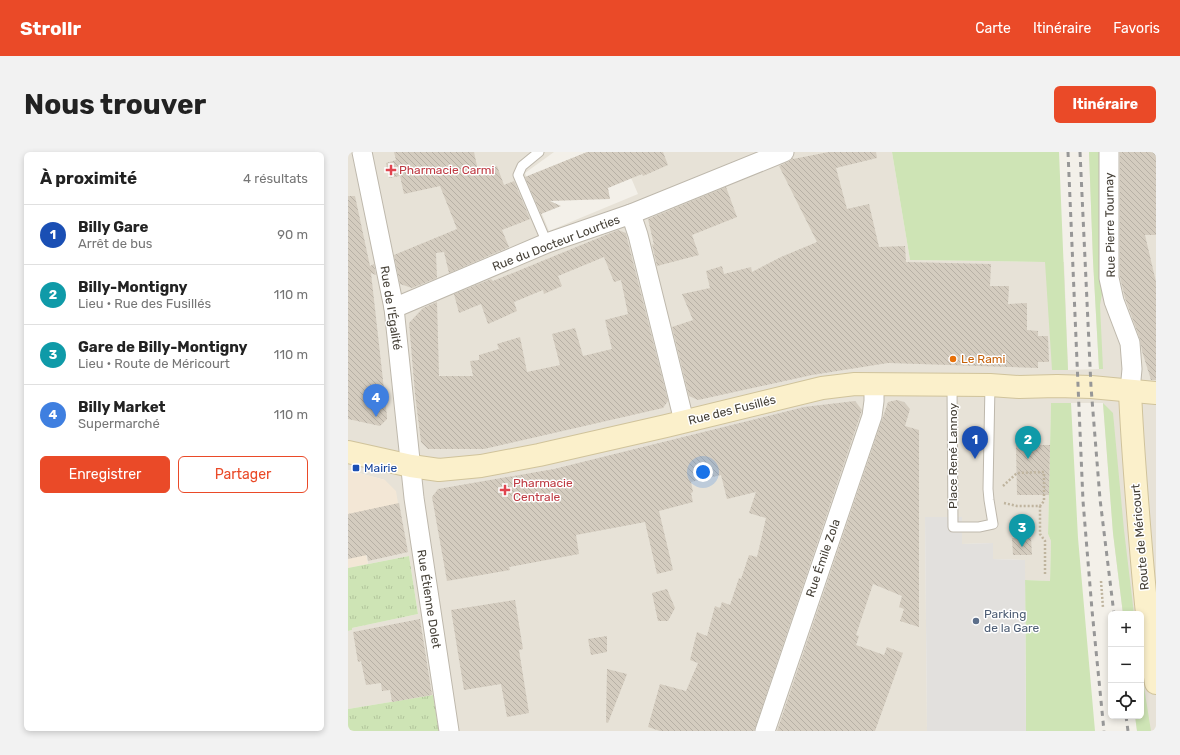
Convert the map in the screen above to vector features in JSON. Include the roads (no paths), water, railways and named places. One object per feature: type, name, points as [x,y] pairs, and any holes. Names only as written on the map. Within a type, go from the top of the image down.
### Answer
[{"type":"street","name":"Rue de l'Égalité","points":[[362,152],[394,308],[411,466]]},
{"type":"street","points":[[631,214],[784,152]]},
{"type":"street","name":"Rue Pierre Tournay","points":[[1109,152],[1109,278],[1114,301],[1130,343],[1132,369],[1130,391]]},
{"type":"street","name":"Rue du Docteur Lourties","points":[[394,308],[547,243],[631,214],[638,235],[684,421]]},
{"type":"street","name":"Rue des Fusillés","points":[[348,452],[411,466],[439,470],[481,466],[539,455],[822,388],[856,384],[990,385],[1019,387],[1057,386],[1156,393]]},
{"type":"street","name":"Rue Émile Zola","points":[[765,731],[872,416],[874,384]]},
{"type":"street","name":"Route de Méricourt","points":[[1130,391],[1131,431],[1143,578],[1156,683]]},
{"type":"street","name":"Rue Étienne Dolet","points":[[411,466],[414,498],[449,731]]},
{"type":"lane","points":[[539,152],[522,166],[518,175],[547,243]]},
{"type":"lane","name":"Place René Lannoy","points":[[952,385],[953,527],[979,527],[993,524],[989,500],[990,385]]},
{"type":"railway","points":[[1068,152],[1083,501],[1104,731]]},
{"type":"railway","points":[[1080,152],[1091,387],[1100,499],[1114,611]]},
{"type":"railway","points":[[1126,719],[1128,731]]},
{"type":"place","name":"Pharmacie Carmi","points":[[391,170]]},
{"type":"place","name":"Le Rami","points":[[953,359]]},
{"type":"place","name":"Billy Market","points":[[376,417]]},
{"type":"place","name":"Billy Gare","points":[[975,459]]},
{"type":"place","name":"Billy-Montigny","points":[[1028,459]]},
{"type":"place","name":"Mairie","points":[[356,468]]},
{"type":"place","name":"Pharmacie Centrale","points":[[505,490]]},
{"type":"place","name":"Gare de Billy-Montigny","points":[[1022,547]]},
{"type":"place","name":"Parking de la Gare","points":[[976,621]]}]
